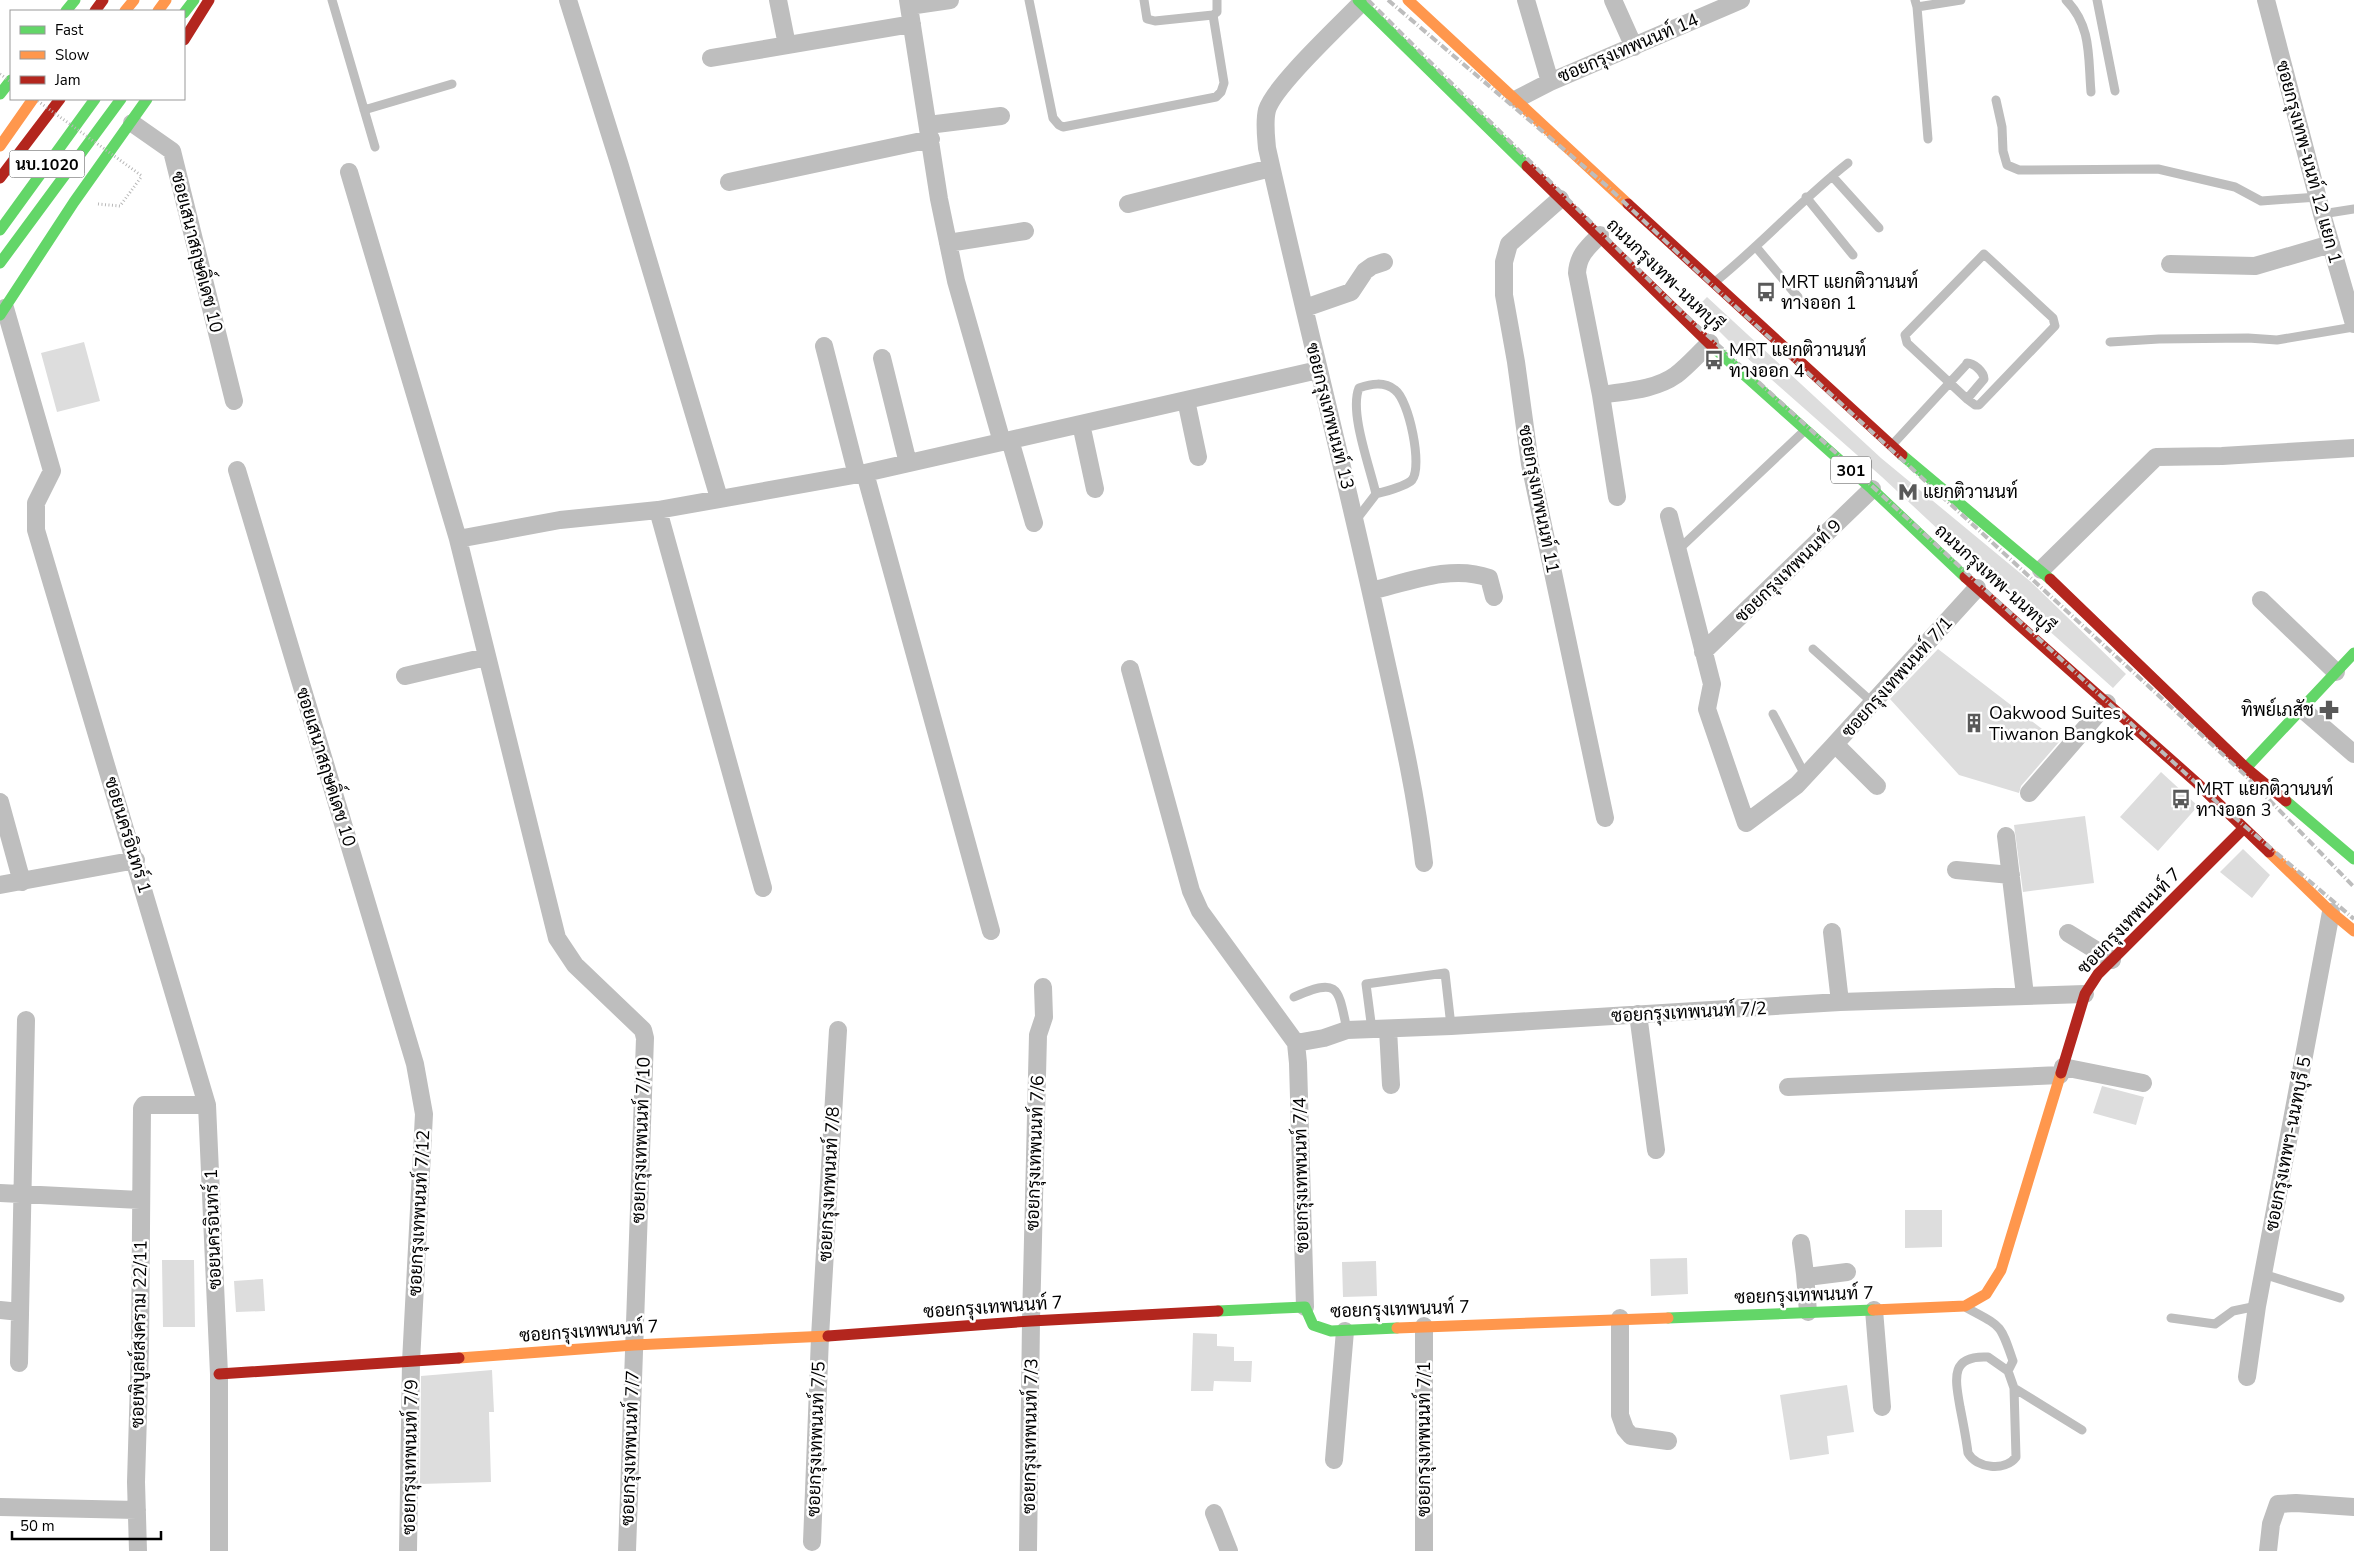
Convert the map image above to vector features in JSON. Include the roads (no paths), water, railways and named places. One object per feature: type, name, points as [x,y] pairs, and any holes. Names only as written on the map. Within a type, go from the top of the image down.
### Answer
[{"type":"main road","points":[[67,10],[75,0]]},
{"type":"main road","points":[[126,10],[134,0]]},
{"type":"main road","points":[[185,12],[194,0]]},
{"type":"main road","points":[[185,38],[209,0]]},
{"type":"main road","name":"ถนนกรุงเทพ-นนทบุรี","points":[[1408,0],[1716,282],[1751,317],[1891,446],[2041,570],[2246,768],[2354,859]]},
{"type":"main road","name":"ถนนกรุงเทพ-นนทบุรี","points":[[1359,2],[1433,72],[1560,200],[1600,235],[1726,360],[1872,489],[1977,588],[2197,783],[2331,912],[2354,931]]},
{"type":"main road","points":[[0,94],[10,82]]},
{"type":"main road","points":[[0,146],[33,100]]},
{"type":"main road","name":"นบ.1020","points":[[0,178],[59,100]]},
{"type":"main road","name":"นบ.1020","points":[[0,230],[94,100]]},
{"type":"main road","points":[[0,263],[120,100]]},
{"type":"main road","name":"นบ.1020","points":[[2,312],[74,202],[132,123],[146,100]]},
{"type":"main road","points":[[2246,768],[2354,653]]},
{"type":"main road","name":"ซอยกรุงเทพนนท์ 7","points":[[219,1374],[634,1345],[820,1337],[1031,1321],[1305,1307],[1313,1325],[1331,1331],[1345,1331],[1620,1318],[1965,1306],[1986,1294],[2001,1270],[2085,994],[2098,974],[2244,828]]},
{"type":"street","points":[[568,0],[620,166],[719,498]]},
{"type":"street","points":[[778,0],[787,45]]},
{"type":"street","points":[[950,0],[908,3],[939,200],[956,281],[1034,523]]},
{"type":"street","points":[[1526,0],[1550,82]]},
{"type":"street","points":[[1613,0],[1634,47]]},
{"type":"street","name":"ซอยกรุงเทพนนท์ 14","points":[[1517,100],[1550,82],[1741,0]]},
{"type":"street","name":"ซอยกรุงเทพ-นนท์ 12 แยก 1","points":[[2266,0],[2354,326]]},
{"type":"street","name":"ซอยกรุงเทพนนท์ 13","points":[[1359,2],[1287,82],[1268,108],[1265,126],[1266,148],[1318,370],[1356,520],[1415,793],[1424,863]]},
{"type":"street","points":[[710,58],[912,24]]},
{"type":"street","points":[[729,182],[1001,116]]},
{"type":"street","name":"ซอยเสนาสฤษดิ์เดช 10","points":[[132,123],[172,151],[234,401]]},
{"type":"street","points":[[1128,204],[1271,168]]},
{"type":"street","name":"ซอยกรุงเทพนนท์ 7/10","points":[[349,172],[458,539],[557,938],[575,966],[643,1030],[645,1038],[634,1345]]},
{"type":"street","name":"ซอยกรุงเทพนนท์ 11","points":[[1560,200],[1509,244],[1504,262],[1504,295],[1516,362],[1530,464],[1605,818]]},
{"type":"street","points":[[948,243],[1025,232]]},
{"type":"street","points":[[1600,235],[1582,253],[1578,263],[1578,273],[1601,395],[1617,497]]},
{"type":"street","points":[[2170,264],[2255,266],[2331,244]]},
{"type":"street","points":[[1305,308],[1351,292],[1365,271],[1372,266],[1384,262]]},
{"type":"street","name":"ซอยนครอินทร์ 1","points":[[2,312],[52,471],[36,503],[36,530],[208,1105],[219,1374],[219,1551]]},
{"type":"street","points":[[1601,395],[1648,387],[1663,382],[1677,374],[1710,343]]},
{"type":"street","points":[[824,346],[990,931]]},
{"type":"street","points":[[882,358],[908,464]]},
{"type":"street","points":[[458,539],[560,520],[658,510],[861,474],[1318,370]]},
{"type":"street","points":[[1186,400],[1198,457]]},
{"type":"street","points":[[1081,424],[1095,489]]},
{"type":"street","points":[[2041,570],[2156,457],[2222,456],[2354,448]]},
{"type":"street","name":"ซอยเสนาสฤษดิ์เดช 10","points":[[237,470],[415,1064]]},
{"type":"street","name":"ซอยกรุงเทพนนท์ 9","points":[[1703,652],[1872,489]]},
{"type":"street","points":[[658,510],[763,888]]},
{"type":"street","points":[[1669,516],[1679,549],[1712,684],[1707,709],[1746,823],[1797,785],[1836,744]]},
{"type":"street","points":[[1371,591],[1446,573],[1477,573],[1489,578],[1494,596]]},
{"type":"street","name":"ซอยกรุงเทพนนท์ 7/1","points":[[1877,786],[1836,744],[1977,588]]},
{"type":"street","points":[[2261,600],[2336,672]]},
{"type":"street","points":[[404,676],[486,658]]},
{"type":"street","points":[[1130,669],[1191,891],[1200,911],[1296,1043]]},
{"type":"street","points":[[2029,793],[2107,703]]},
{"type":"street","points":[[2302,709],[2354,754]]},
{"type":"street","points":[[0,802],[22,882]]},
{"type":"street","points":[[2006,836],[2025,995]]},
{"type":"street","points":[[0,885],[136,860]]},
{"type":"street","points":[[1956,870],[2011,875]]},
{"type":"street","name":"ซอยกรุงเทพฯ-นนทบุรี 5","points":[[2247,1378],[2257,1306],[2331,912]]},
{"type":"street","points":[[1832,932],[1840,1002]]},
{"type":"street","points":[[2068,933],[2112,960]]},
{"type":"street","name":"ซอยกรุงเทพนนท์ 7/6","points":[[1031,1321],[1038,1035],[1044,1017],[1043,987]]},
{"type":"street","name":"ซอยกรุงเทพนนท์ 7/2","points":[[1296,1043],[1324,1038],[1347,1030],[1452,1026],[1840,1002],[2085,994]]},
{"type":"street","points":[[1638,1014],[1656,1150]]},
{"type":"street","points":[[19,1362],[26,1020]]},
{"type":"street","name":"ซอยกรุงเทพนนท์ 7/8","points":[[820,1337],[838,1030]]},
{"type":"street","points":[[1380,1030],[1391,1085]]},
{"type":"street","name":"ซอยกรุงเทพนนท์ 7/4","points":[[1296,1043],[1305,1307]]},
{"type":"street","name":"ซอยกรุงเทพนนท์ 7/12","points":[[412,1362],[424,1114],[415,1064]]},
{"type":"street","points":[[1788,1086],[2062,1071],[2143,1083]]},
{"type":"street","name":"ซอยพิบูลย์สงคราม 22/11","points":[[138,1551],[142,1108],[144,1104],[208,1105]]},
{"type":"street","points":[[0,1193],[140,1200]]},
{"type":"street","points":[[1801,1243],[1808,1312]]},
{"type":"street","points":[[1805,1274],[1815,1276],[1847,1272]]},
{"type":"street","points":[[0,1310],[20,1312]]},
{"type":"street","points":[[1874,1310],[1882,1407]]},
{"type":"street","points":[[1620,1318],[1620,1414],[1625,1428],[1632,1436],[1668,1441]]},
{"type":"street","name":"ซอยกรุงเทพนนท์ 7/3","points":[[1028,1551],[1031,1321]]},
{"type":"street","name":"ซอยกรุงเทพนนท์ 7/1","points":[[1424,1326],[1424,1551]]},
{"type":"street","points":[[1334,1460],[1345,1331]]},
{"type":"street","name":"ซอยกรุงเทพนนท์ 7/5","points":[[812,1542],[820,1337]]},
{"type":"street","name":"ซอยกรุงเทพนนท์ 7/7","points":[[627,1551],[634,1345]]},
{"type":"street","name":"ซอยกรุงเทพนนท์ 7/9","points":[[408,1551],[412,1362]]},
{"type":"street","points":[[2268,1551],[2271,1524],[2278,1504],[2296,1503],[2354,1507]]},
{"type":"street","points":[[0,1507],[137,1510]]},
{"type":"street","points":[[1214,1513],[1230,1551]]},
{"type":"lane","points":[[332,0],[375,147]]},
{"type":"lane","points":[[1029,0],[1053,118],[1058,125],[1063,127],[1216,96],[1221,92],[1224,83],[1213,15]]},
{"type":"lane","points":[[1144,0],[1146,16],[1149,20],[1213,15],[1217,12],[1219,0]]},
{"type":"lane","points":[[1928,139],[1916,4],[1961,0]]},
{"type":"lane","points":[[2066,0],[2078,12],[2086,35],[2091,92]]},
{"type":"lane","points":[[2097,0],[2115,91]]},
{"type":"lane","points":[[364,110],[452,84]]},
{"type":"lane","points":[[1996,100],[2002,127],[2003,151],[2007,165],[2019,170],[2158,169],[2235,187],[2262,200],[2354,209]]},
{"type":"lane","points":[[1716,282],[1756,247],[1806,198],[1848,163]]},
{"type":"lane","points":[[1832,176],[1879,228]]},
{"type":"lane","points":[[1806,198],[1853,255]]},
{"type":"lane","points":[[1756,247],[1798,297]]},
{"type":"lane","points":[[1982,254],[1987,255],[2053,318],[2055,326],[1979,405],[1975,405],[1949,383],[1907,343],[1905,335],[1982,254]]},
{"type":"lane","points":[[2110,342],[2160,339],[2248,338],[2277,340],[2354,326]]},
{"type":"lane","points":[[1891,446],[1968,363],[1973,364],[1983,374],[1984,378],[1967,399]]},
{"type":"lane","points":[[1356,520],[1376,494],[1411,482],[1416,473],[1417,458],[1404,400],[1397,391],[1388,385],[1373,384],[1359,388],[1355,396],[1356,414],[1376,494]]},
{"type":"lane","points":[[1679,549],[1805,430]]},
{"type":"lane","points":[[1813,649],[1873,703]]},
{"type":"lane","points":[[1772,714],[1805,775]]},
{"type":"lane","points":[[1380,1030],[1366,984],[1445,974],[1452,1026]]},
{"type":"lane","points":[[1294,997],[1317,986],[1335,989],[1340,998],[1347,1030]]},
{"type":"lane","points":[[2263,1274],[2340,1298]]},
{"type":"lane","points":[[1965,1306],[1997,1324],[2003,1330],[2013,1361],[2008,1371]]},
{"type":"lane","points":[[2171,1318],[2215,1324],[2233,1312],[2257,1306]]},
{"type":"lane","points":[[1988,1357],[2000,1363],[2008,1371],[2014,1388],[2016,1457],[2012,1463],[2005,1466],[1979,1464],[1973,1461],[1968,1453],[1954,1378],[1958,1366],[1969,1358],[1988,1357]]},
{"type":"lane","points":[[2014,1388],[2082,1430]]},
{"type":"railway","points":[[1368,0],[1669,300],[2220,805],[2354,919]]},
{"type":"railway","points":[[1388,0],[1608,187],[2245,775],[2354,887]]},
{"type":"place","name":"MRT แยกติวานนท์ ทางออก 1","points":[[1766,292]]},
{"type":"place","name":"MRT แยกติวานนท์ ทางออก 4","points":[[1714,360]]},
{"type":"place","name":"แยกติวานนท์","points":[[1908,492]]},
{"type":"place","name":"ทิพย์เภสัช","points":[[2329,710]]},
{"type":"place","name":"Oakwood Suites Tiwanon Bangkok","points":[[1974,723]]},
{"type":"place","name":"MRT แยกติวานนท์ ทางออก 3","points":[[2181,799]]}]
